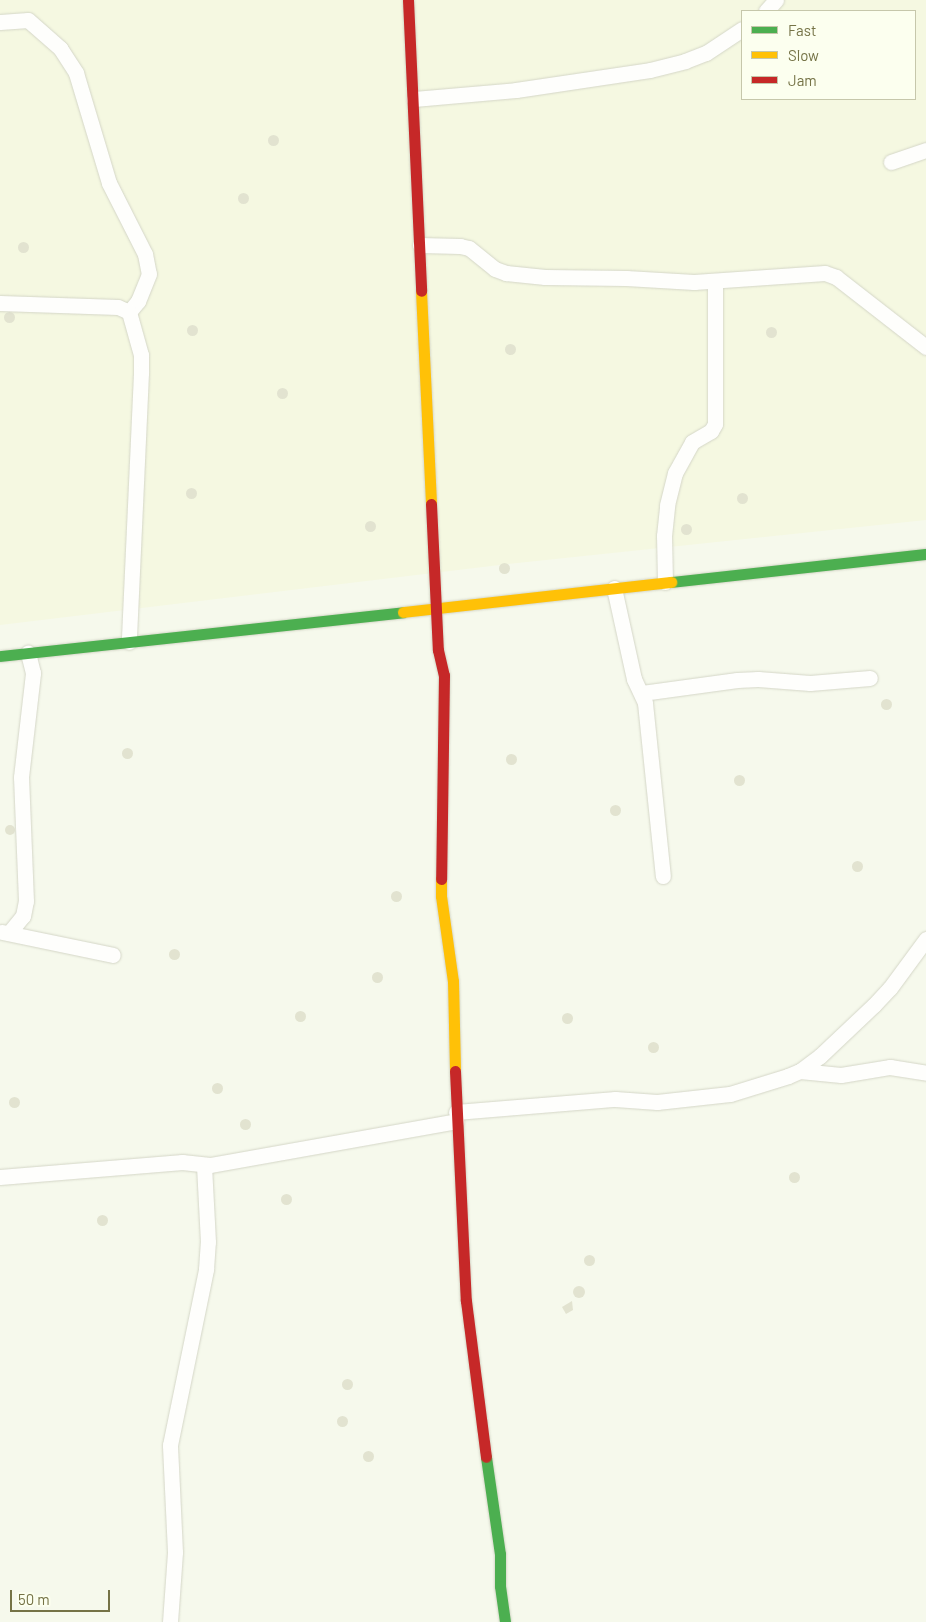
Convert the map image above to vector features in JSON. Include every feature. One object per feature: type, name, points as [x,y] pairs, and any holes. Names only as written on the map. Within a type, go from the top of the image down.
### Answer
[{"type":"street","points":[[408,0],[438,606],[438,650],[444,674],[441,896],[453,981],[456,1117],[466,1301],[498,1538],[500,1586],[505,1622]]},
{"type":"street","points":[[767,10],[776,0]]},
{"type":"street","points":[[0,22],[28,20],[60,48],[76,73],[109,183],[146,261],[149,274],[145,288],[129,312],[141,355],[129,642]]},
{"type":"street","points":[[414,99],[516,90],[650,70],[685,61],[706,52],[741,30]]},
{"type":"street","points":[[891,162],[926,150]]},
{"type":"street","points":[[420,245],[469,248],[486,264],[506,273],[545,277],[715,281],[830,274],[926,347]]},
{"type":"street","points":[[664,582],[664,536],[667,505],[675,473],[692,442],[711,431],[715,424],[715,281]]},
{"type":"street","points":[[0,303],[118,307],[129,312]]},
{"type":"street","points":[[0,656],[438,606],[926,554]]},
{"type":"street","points":[[614,588],[634,679],[646,702],[663,876]]},
{"type":"street","points":[[5,933],[23,916],[26,901],[21,777],[33,673],[28,653]]},
{"type":"street","points":[[642,693],[737,680],[758,679],[810,683],[870,678]]},
{"type":"street","points":[[5,933],[113,955]]},
{"type":"street","points":[[0,1177],[173,1163],[204,1165],[456,1117],[615,1099],[657,1102],[730,1094],[800,1070],[820,1056],[920,958],[926,939]]},
{"type":"street","points":[[800,1070],[841,1075],[890,1068],[926,1073]]},
{"type":"street","points":[[170,1622],[175,1552],[170,1445],[206,1269],[208,1242],[204,1165]]},
{"type":"shaded area","points":[[0,0],[926,0],[926,520],[508,564],[0,625]]},
{"type":"building","points":[[273,134],[279,140],[273,146],[267,140]]},
{"type":"building","points":[[243,192],[249,198],[243,204],[237,198]]},
{"type":"building","points":[[23,241],[29,247],[23,253],[17,247]]},
{"type":"building","points":[[7,312],[11,312],[14,317],[13,321],[7,322],[4,319],[4,315]]},
{"type":"building","points":[[192,324],[198,330],[192,336],[186,330]]},
{"type":"building","points":[[771,326],[777,332],[771,338],[765,332]]},
{"type":"building","points":[[510,343],[516,349],[510,355],[504,349]]},
{"type":"building","points":[[282,387],[288,393],[282,399],[276,393]]},
{"type":"building","points":[[191,487],[197,493],[191,499],[185,493]]},
{"type":"building","points":[[742,492],[748,498],[742,504],[736,498]]},
{"type":"building","points":[[370,520],[376,526],[370,532],[364,526]]},
{"type":"building","points":[[686,523],[692,529],[686,535],[680,529]]},
{"type":"building","points":[[504,562],[510,568],[504,574],[498,568]]},
{"type":"building","points":[[886,698],[892,704],[886,710],[880,704]]},
{"type":"building","points":[[127,747],[133,753],[127,759],[121,753]]},
{"type":"building","points":[[511,753],[517,759],[511,765],[505,759]]},
{"type":"building","points":[[739,774],[745,780],[739,786],[733,780]]},
{"type":"building","points":[[615,804],[621,810],[615,816],[609,810]]},
{"type":"building","points":[[8,825],[12,825],[15,830],[14,834],[8,835],[5,832],[5,828]]},
{"type":"building","points":[[857,860],[863,866],[857,872],[851,866]]},
{"type":"building","points":[[396,890],[402,896],[396,902],[390,896]]},
{"type":"building","points":[[174,948],[180,954],[174,960],[168,954]]},
{"type":"building","points":[[377,971],[383,977],[377,983],[371,977]]},
{"type":"building","points":[[300,1010],[306,1016],[300,1022],[294,1016]]},
{"type":"building","points":[[567,1012],[573,1018],[567,1024],[561,1018]]},
{"type":"building","points":[[653,1041],[659,1047],[653,1053],[647,1047]]},
{"type":"building","points":[[217,1082],[223,1088],[217,1094],[211,1088]]},
{"type":"building","points":[[14,1096],[20,1102],[14,1108],[8,1102]]},
{"type":"building","points":[[245,1118],[251,1124],[245,1130],[239,1124]]},
{"type":"building","points":[[794,1171],[800,1177],[794,1183],[788,1177]]},
{"type":"building","points":[[286,1193],[292,1199],[286,1205],[280,1199]]},
{"type":"building","points":[[102,1214],[108,1220],[102,1226],[96,1220]]},
{"type":"building","points":[[589,1254],[595,1260],[589,1266],[583,1260]]},
{"type":"building","points":[[579,1286],[585,1292],[579,1298],[573,1292]]},
{"type":"building","points":[[572,1301],[573,1310],[566,1314],[562,1307]]},
{"type":"building","points":[[347,1378],[353,1384],[347,1390],[341,1384]]},
{"type":"building","points":[[342,1415],[348,1421],[342,1427],[336,1421]]},
{"type":"building","points":[[368,1450],[374,1456],[368,1462],[362,1456]]},
{"type":"traffic: fast","points":[[671,582],[926,554]]},
{"type":"traffic: fast","points":[[0,656],[403,612]]},
{"type":"traffic: fast","points":[[486,1457],[500,1554],[500,1586],[505,1622]]},
{"type":"traffic: slow","points":[[421,291],[431,504]]},
{"type":"traffic: slow","points":[[403,612],[671,582]]},
{"type":"traffic: slow","points":[[441,879],[441,896],[453,981],[455,1071]]},
{"type":"traffic: jam","points":[[408,0],[421,291]]},
{"type":"traffic: jam","points":[[431,504],[438,650],[444,675],[441,879]]},
{"type":"traffic: jam","points":[[455,1071],[466,1301],[486,1457]]}]
